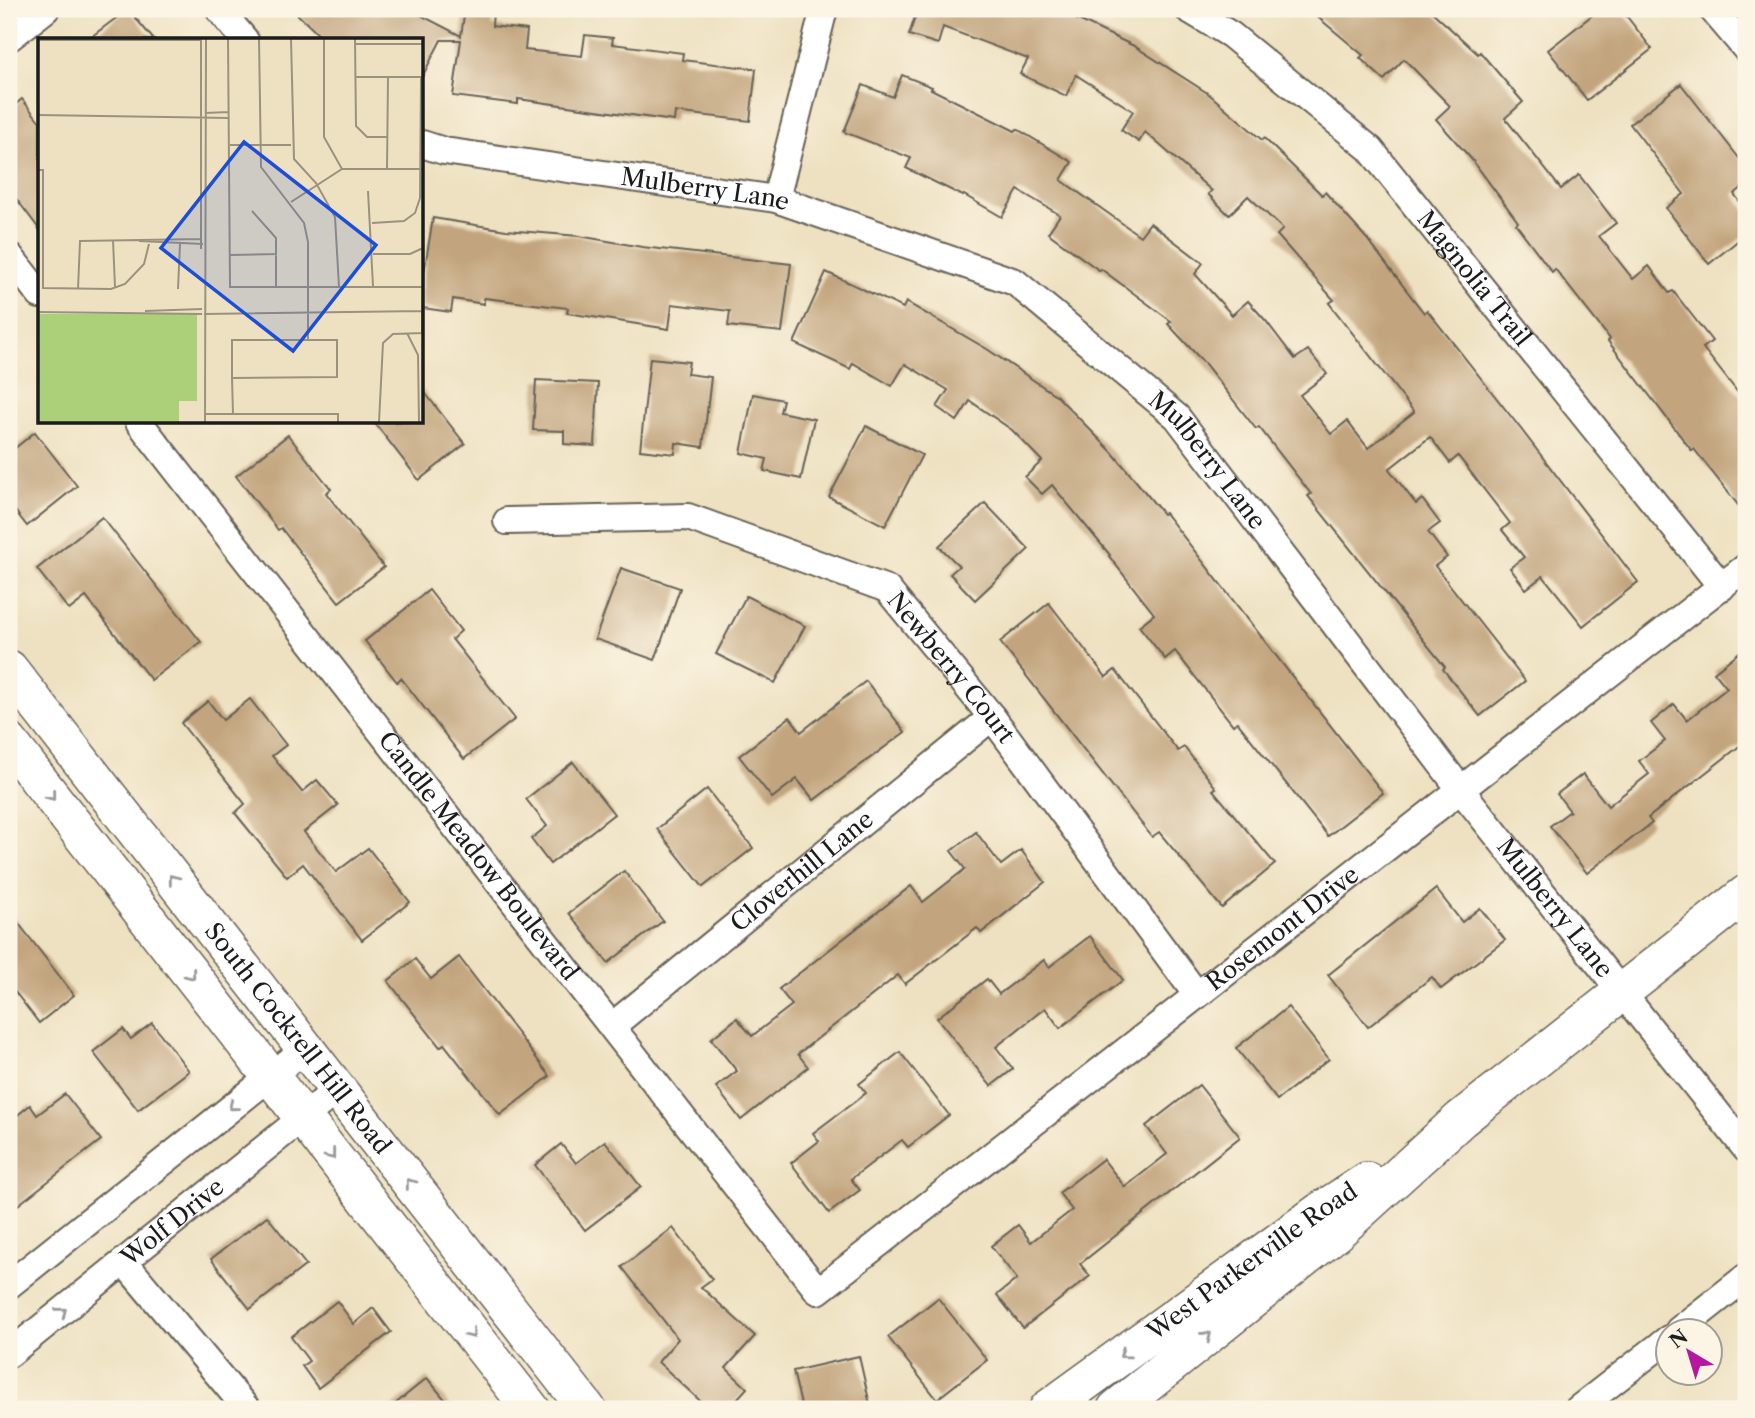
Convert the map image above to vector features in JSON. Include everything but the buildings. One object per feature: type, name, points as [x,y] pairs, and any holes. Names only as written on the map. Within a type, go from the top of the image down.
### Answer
[{"type":"main road","name":"South Cockrell Hill Road","points":[[9,668],[587,1409]]},
{"type":"main road","name":"South Cockrell Hill Road","points":[[9,742],[531,1409]]},
{"type":"main road","name":"West Parkerville Road","points":[[1116,1409],[1338,1231],[1461,1119],[1746,894]]},
{"type":"main road","name":"West Parkerville Road","points":[[1048,1409],[1322,1210],[1461,1119]]},
{"type":"street","points":[[9,38],[46,9]]},
{"type":"street","points":[[219,9],[243,38]]},
{"type":"street","points":[[776,199],[824,9]]},
{"type":"street","name":"Magnolia Trail","points":[[1188,9],[1231,34],[1370,149],[1722,587]]},
{"type":"street","points":[[1712,9],[1746,49]]},
{"type":"street","name":"Mulberry Lane","points":[[424,145],[444,151],[776,199],[1016,282],[1177,417],[1461,790],[1746,1149]]},
{"type":"street","points":[[9,255],[38,292]]},
{"type":"street","name":"Candle Meadow Boulevard","points":[[141,424],[818,1291]]},
{"type":"street","name":"Newberry Court","points":[[506,521],[688,517],[887,589],[992,717],[1197,995]]},
{"type":"street","name":"Rosemont Drive","points":[[818,1291],[1746,567]]},
{"type":"street","name":"Cloverhill Lane","points":[[612,1026],[992,717]]},
{"type":"street","points":[[9,1285],[306,1048]]},
{"type":"street","name":"Wolf Drive","points":[[9,1354],[337,1090]]},
{"type":"street","points":[[124,1262],[247,1409]]},
{"type":"street","points":[[1698,1316],[1746,1278]]},
{"type":"street","points":[[1578,1409],[1654,1350]]}]
